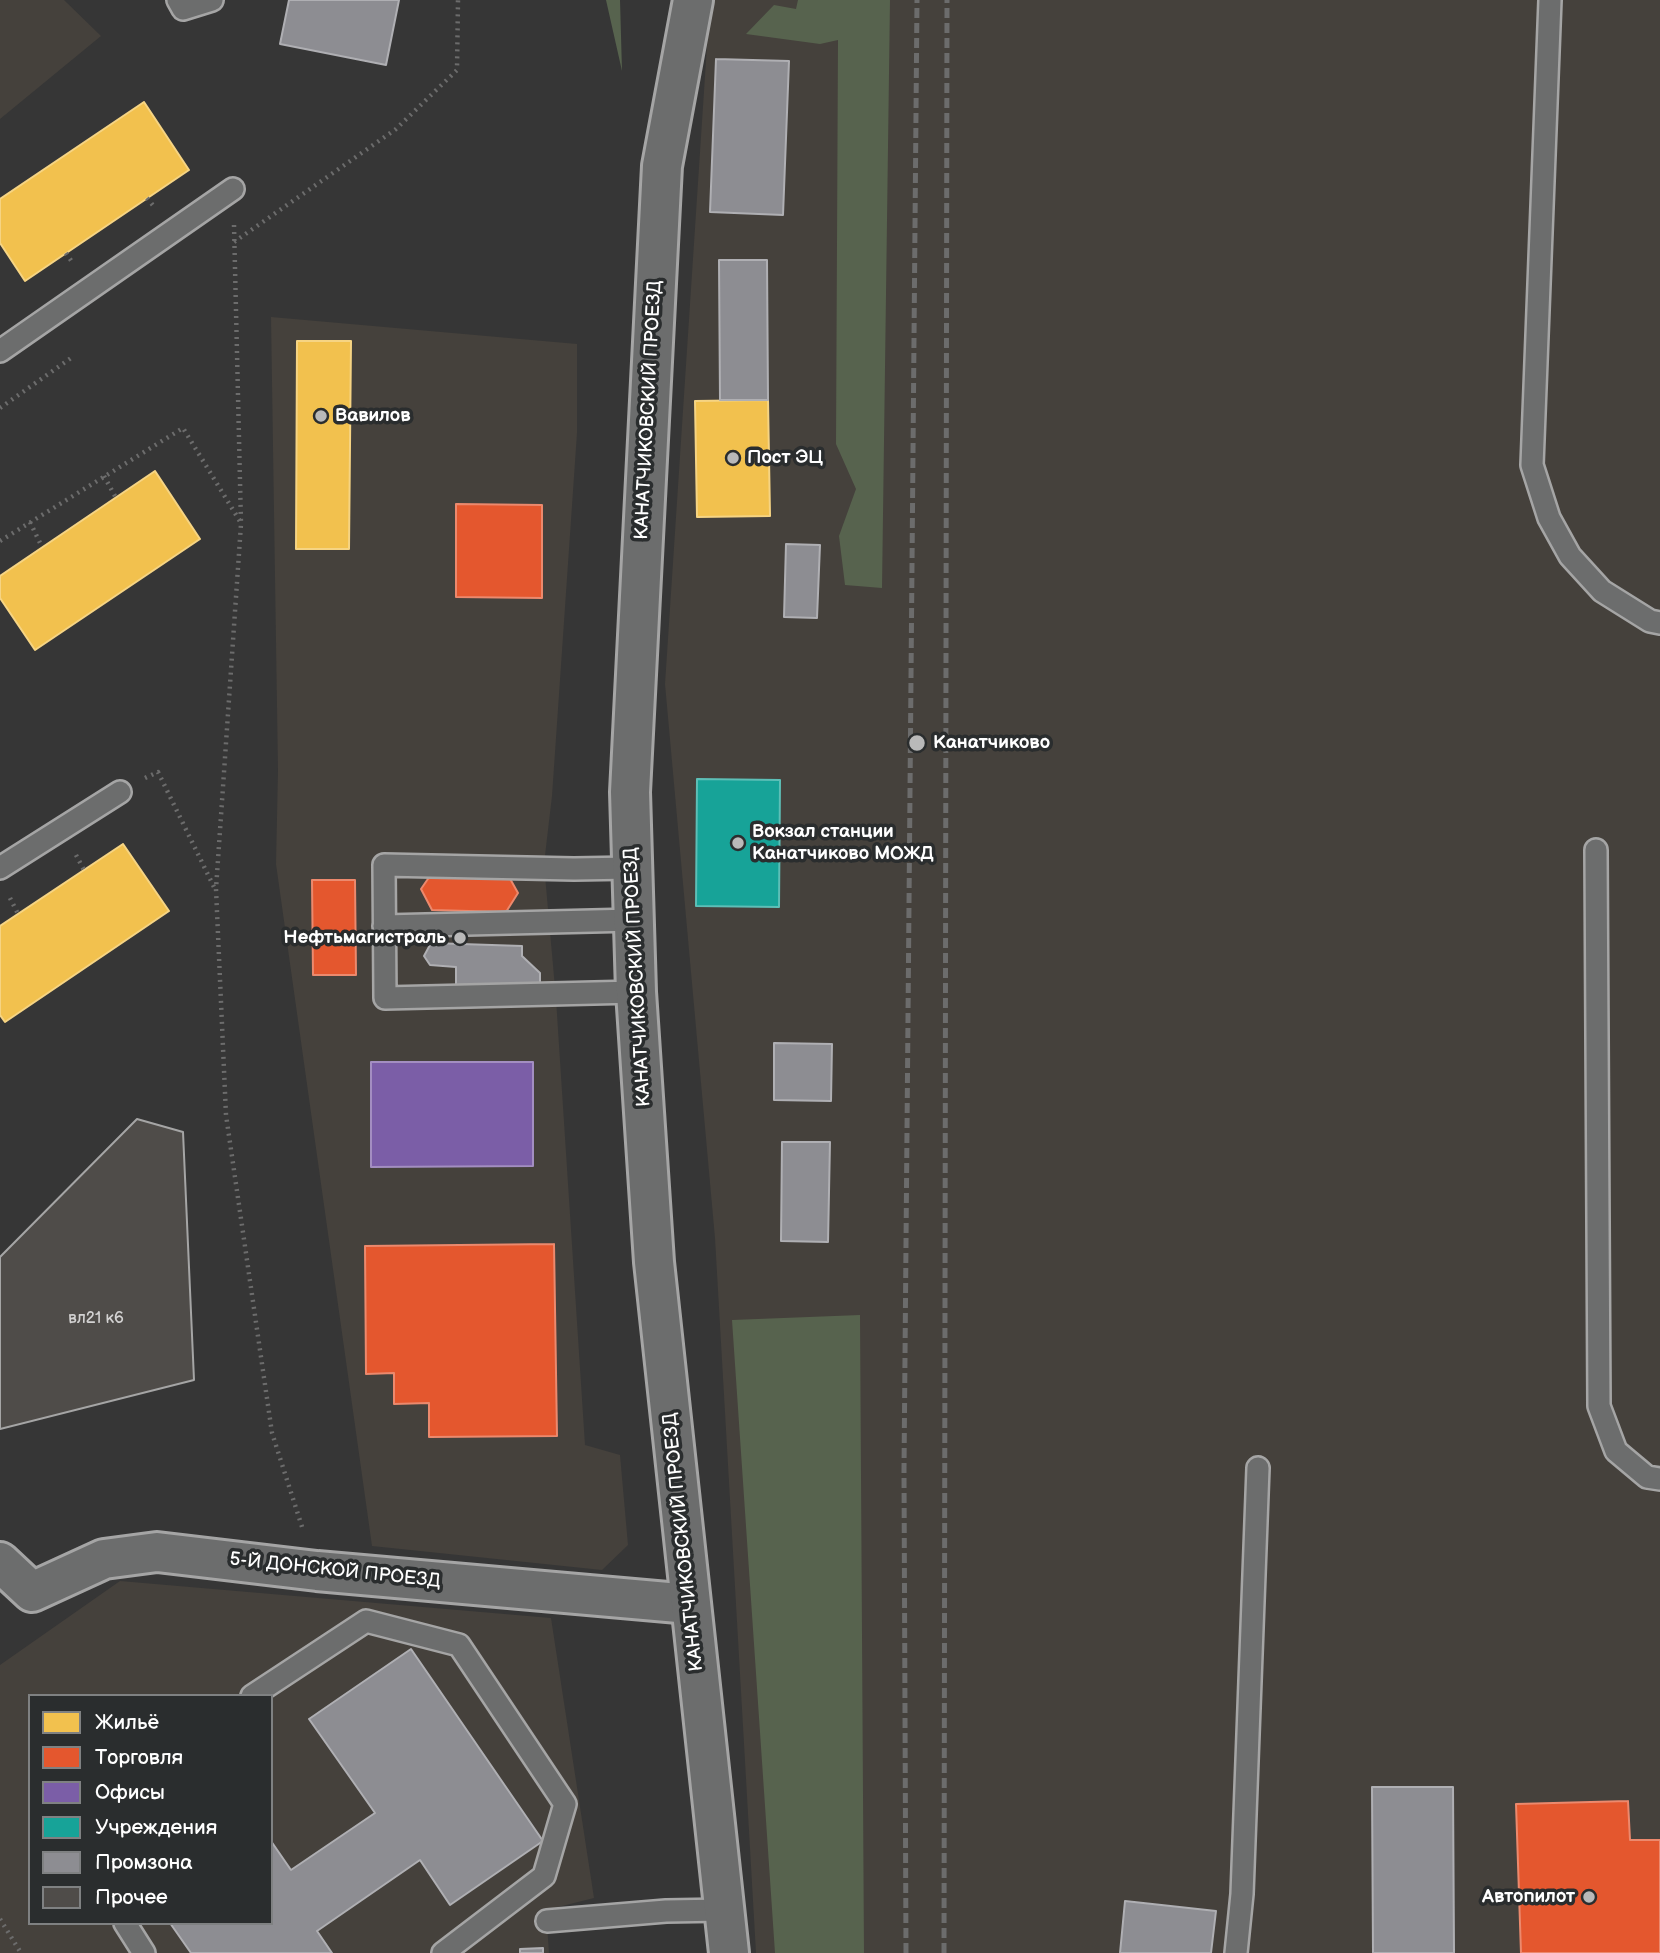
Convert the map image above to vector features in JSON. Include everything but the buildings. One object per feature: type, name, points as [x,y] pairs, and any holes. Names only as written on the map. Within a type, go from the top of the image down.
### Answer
[{"type":"street","name":"КАНАТЧИКОВСКИЙ ПРОЕЗД","points":[[693,0],[662,166],[631,779],[632,867],[636,992],[654,1262],[729,1953]]},
{"type":"street","name":"5-Й ДОНСКОЙ ПРОЕЗД","points":[[0,1562],[32,1592],[104,1559],[157,1552],[317,1571],[690,1604]]},
{"type":"lane","points":[[177,0],[183,9],[212,0]]},
{"type":"lane","points":[[1550,0],[1532,465],[1549,518],[1570,556],[1602,591],[1650,621],[1660,623]]},
{"type":"lane","points":[[0,351],[233,189]]},
{"type":"lane","points":[[0,868],[120,792]]},
{"type":"lane","points":[[1596,850],[1599,1406],[1616,1451],[1647,1477],[1660,1479]]},
{"type":"lane","points":[[632,867],[574,869],[384,866],[385,998],[636,992]]},
{"type":"lane","points":[[384,926],[634,920]]},
{"type":"lane","points":[[1236,1953],[1242,1894],[1258,1468]]},
{"type":"lane","points":[[254,1694],[366,1620],[459,1645],[565,1804],[544,1877],[443,1953]]},
{"type":"lane","points":[[547,1922],[666,1911],[725,1910]]},
{"type":"lane","points":[[126,1925],[144,1953]]},
{"type":"path","points":[[234,242],[396,129],[457,70],[458,0]]},
{"type":"path","points":[[233,189],[241,524],[216,889],[226,1115],[272,1433],[317,1571]]},
{"type":"path","points":[[0,408],[71,358]]},
{"type":"path","points":[[0,541],[183,428],[241,524]]},
{"type":"path","points":[[104,476],[116,498]]},
{"type":"path","points":[[30,523],[42,547]]},
{"type":"path","points":[[120,792],[158,772],[216,889]]},
{"type":"path","points":[[0,1919],[21,1953]]},
{"type":"shaded area","points":[[0,0],[64,0],[101,36],[0,119]]},
{"type":"shaded area","points":[[710,0],[1660,0],[1660,1953],[756,1953],[715,1238],[665,684]]},
{"type":"shaded area","points":[[271,317],[577,344],[577,433],[552,796],[544,864],[556,999],[585,1445],[620,1455],[628,1545],[602,1570],[372,1546],[276,864],[278,771]]},
{"type":"shaded area","points":[[120,1581],[551,1618],[594,1898],[546,1910],[549,1953],[0,1953],[0,1665]]},
{"type":"green space","points":[[606,0],[620,0],[622,71]]},
{"type":"green space","points":[[798,0],[890,0],[882,588],[845,585],[839,536],[856,489],[836,444],[838,40],[820,44],[746,34],[774,5],[796,9]]},
{"type":"green space","points":[[860,1315],[864,1953],[775,1953],[732,1320]]},
{"type":"railway","points":[[906,1953],[904,1470],[917,0]]},
{"type":"railway","points":[[944,1953],[947,0]]},
{"type":"place","name":"Вавилов","points":[[321,416]]},
{"type":"place","name":"Пост ЭЦ","points":[[733,458]]},
{"type":"place","name":"Канатчиково","points":[[917,743]]},
{"type":"place","name":"Вокзал станции Канатчиково МОЖД","points":[[738,843]]},
{"type":"place","name":"Нефтьмагистраль","points":[[460,938]]},
{"type":"place","name":"Автопилот","points":[[1589,1897]]}]
